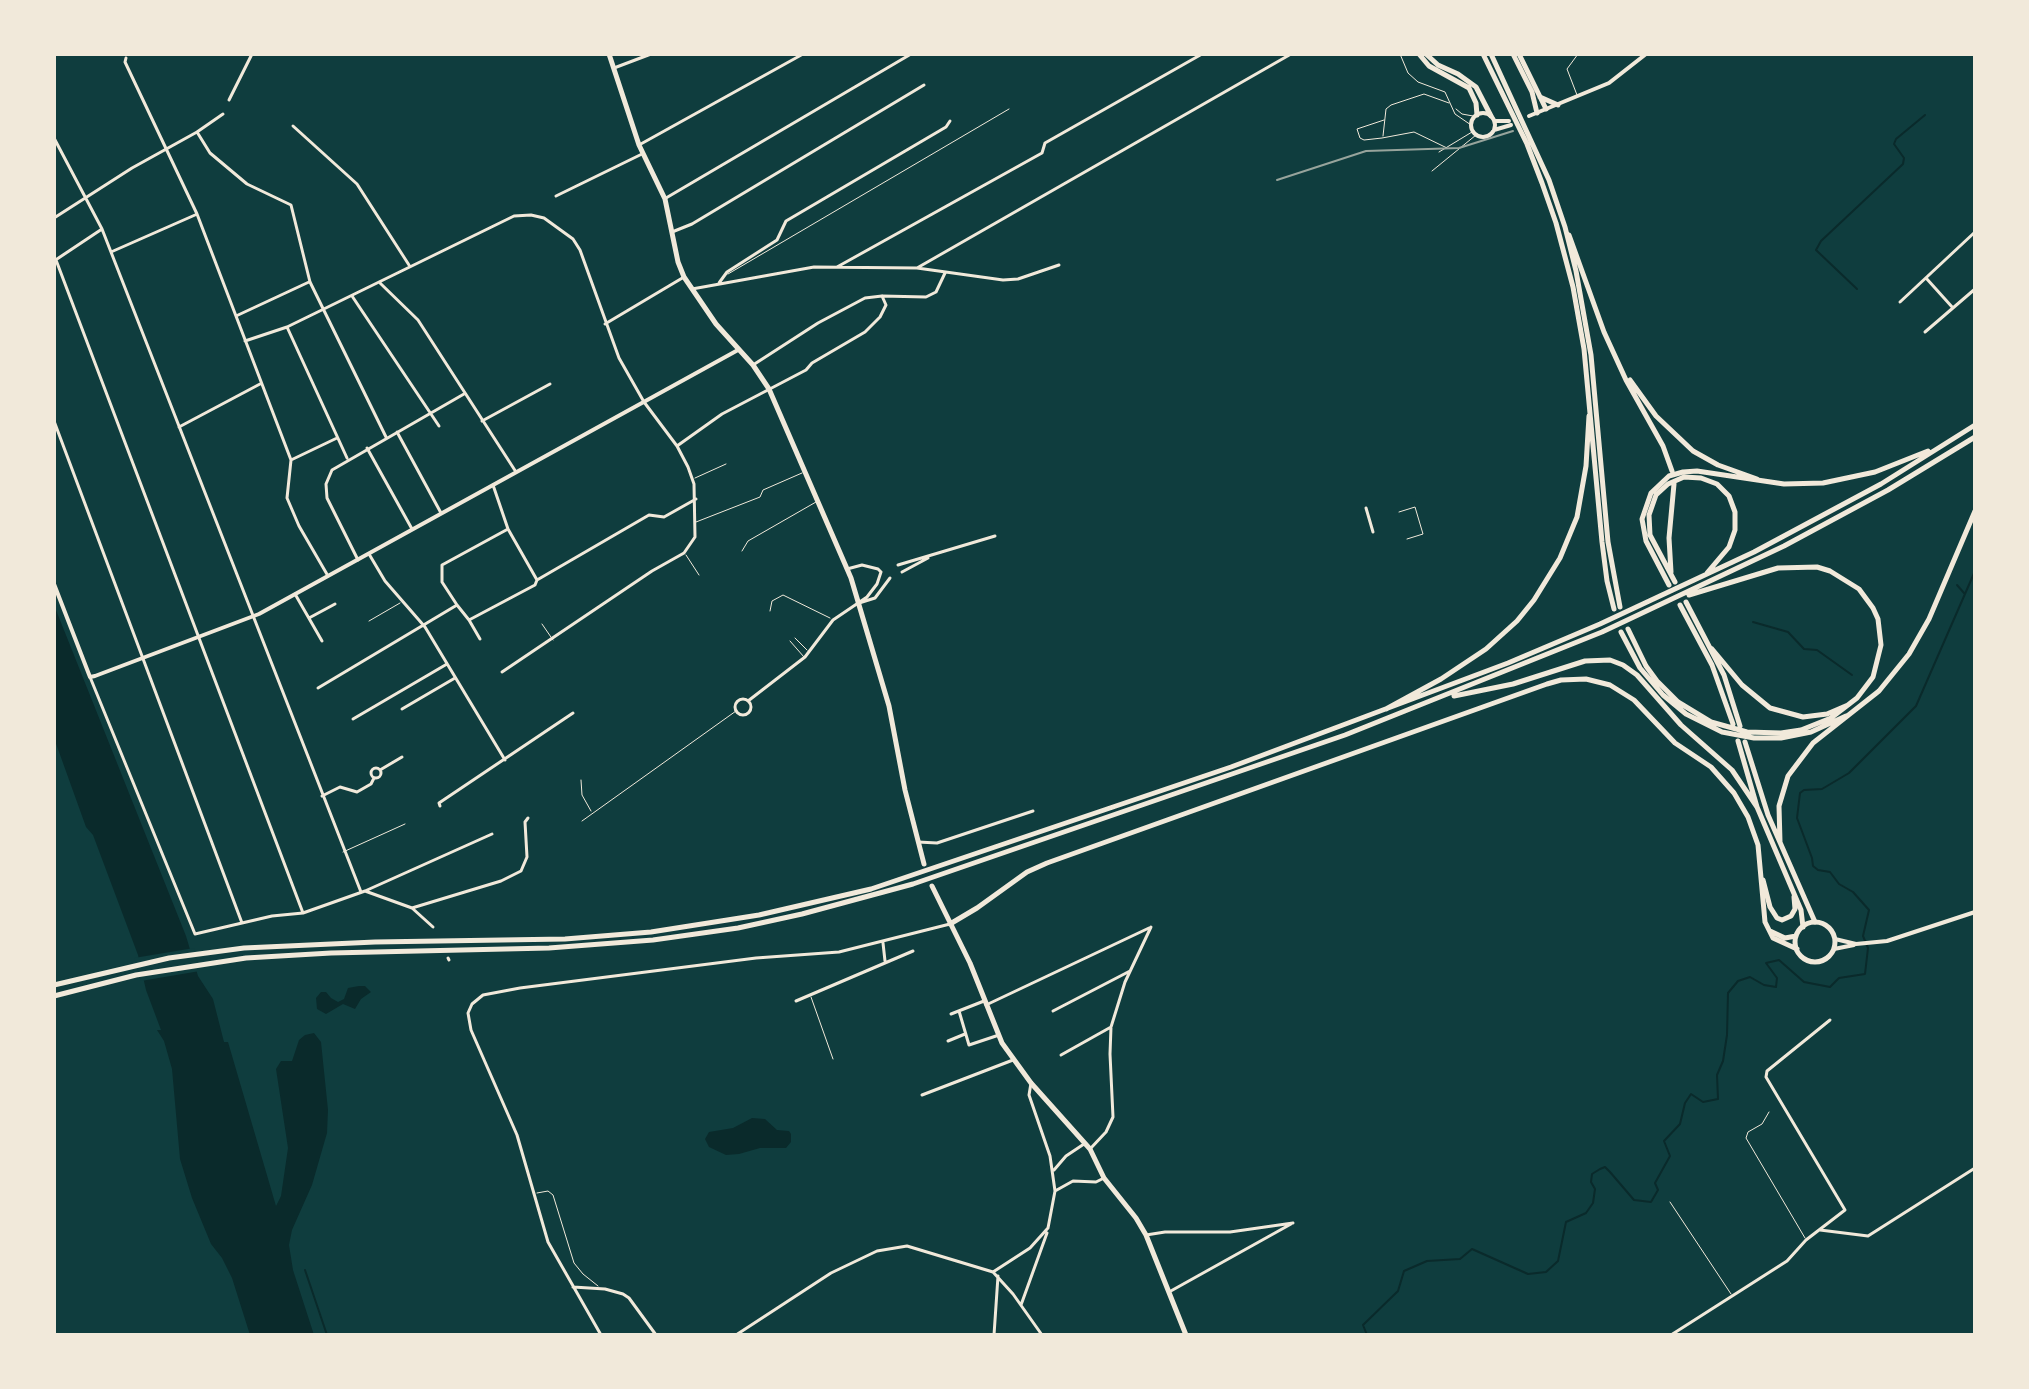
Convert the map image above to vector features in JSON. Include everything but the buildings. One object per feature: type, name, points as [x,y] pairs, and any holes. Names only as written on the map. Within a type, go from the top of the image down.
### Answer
[{"type":"main road","points":[[609,54],[642,154],[665,199],[684,277],[716,324],[753,365],[769,389],[847,569],[889,706],[924,864]]},
{"type":"main road","points":[[1419,54],[1429,66],[1469,88],[1476,103],[1476,115]]},
{"type":"main road","points":[[1426,54],[1438,65],[1476,87],[1492,118]]},
{"type":"main road","points":[[1483,54],[1513,106]]},
{"type":"main road","points":[[1491,54],[1565,227],[1604,332],[1663,446],[1672,471]]},
{"type":"main road","points":[[1513,54],[1532,92],[1537,113]]},
{"type":"main road","points":[[1519,54],[1546,109]]},
{"type":"main road","points":[[1540,97],[1558,105]]},
{"type":"main road","points":[[1530,143],[1573,287],[1584,349],[1607,581],[1617,608],[1591,355],[1565,227]]},
{"type":"main road","points":[[1622,368],[1656,416],[1693,451],[1718,465],[1766,482]]},
{"type":"main road","points":[[1381,713],[1486,649],[1517,621],[1534,600],[1560,558],[1577,517],[1586,466],[1590,403]]},
{"type":"main road","points":[[54,985],[133,965],[281,945],[613,936],[696,926],[812,904],[911,876],[1381,713],[1600,624],[1687,585],[1833,511],[1975,425]]},
{"type":"main road","points":[[1698,592],[1841,516],[1975,437]]},
{"type":"main road","points":[[1669,482],[1672,581],[1646,541],[1644,508],[1648,497],[1669,482],[1684,474],[1703,472],[1784,484],[1837,481],[1875,472],[1941,446]]},
{"type":"main road","points":[[1684,474],[1717,484],[1729,496],[1735,512],[1735,530],[1729,547],[1719,562],[1700,578]]},
{"type":"main road","points":[[1780,842],[1779,806],[1788,776],[1813,743],[1879,691],[1909,654],[1929,619],[1975,511]]},
{"type":"main road","points":[[54,996],[136,975],[284,955],[575,947],[696,934],[802,914],[959,870],[1269,762],[1441,698],[1680,597],[1764,571],[1795,566],[1830,571],[1851,582],[1867,598],[1878,619],[1881,645],[1878,662],[1865,689],[1831,718],[1801,730],[1754,735]]},
{"type":"main road","points":[[1733,724],[1712,665],[1683,604],[1712,649],[1742,685],[1770,708],[1789,715],[1813,716],[1852,703]]},
{"type":"main road","points":[[1655,693],[1624,630],[1657,681],[1678,702],[1712,725]]},
{"type":"main road","points":[[1712,649],[1740,726]]},
{"type":"main road","points":[[1441,698],[1513,684],[1585,661],[1623,665],[1655,693],[1681,725],[1732,770],[1757,807]]},
{"type":"main road","points":[[950,924],[1027,872],[1047,863],[1547,684],[1574,679],[1600,681],[1623,691],[1675,743],[1711,767],[1742,806],[1754,831],[1772,914],[1779,920],[1787,919],[1794,912],[1793,892]]},
{"type":"main road","points":[[1649,681],[1686,714],[1712,725],[1754,735],[1781,738],[1811,732],[1854,712]]},
{"type":"main road","points":[[1738,741],[1757,807],[1801,910],[1803,927]]},
{"type":"main road","points":[[1745,742],[1758,789],[1815,922]]},
{"type":"main road","points":[[1763,880],[1764,916],[1769,930],[1777,941],[1797,949],[1804,958],[1815,962],[1825,959],[1834,949],[1835,939],[1828,927],[1815,922],[1803,927],[1796,936],[1785,938],[1769,930]]},
{"type":"main road","points":[[932,886],[1013,1060],[1087,1146],[1104,1178],[1146,1235],[1186,1335]]},
{"type":"main road","points":[[1796,936],[1797,949]]},
{"type":"street","points":[[229,100],[252,54]]},
{"type":"street","points":[[614,68],[651,54]]},
{"type":"street","points":[[639,145],[803,54]]},
{"type":"street","points":[[665,199],[910,54]]},
{"type":"street","points":[[837,267],[1042,153],[1045,143],[1202,54]]},
{"type":"street","points":[[917,268],[1291,54]]},
{"type":"street","points":[[1529,116],[1609,83],[1646,54]]},
{"type":"street","points":[[126,56],[125,62],[197,214],[291,460],[287,498],[299,526],[328,576]]},
{"type":"street","points":[[672,232],[692,224],[924,85]]},
{"type":"street","points":[[54,218],[223,114]]},
{"type":"street","points":[[1485,114],[1492,118],[1510,123],[1488,136],[1474,134],[1471,125],[1476,115],[1485,114]]},
{"type":"street","points":[[1492,118],[1494,130]]},
{"type":"street","points":[[719,283],[726,274],[777,240],[786,221],[946,127],[950,121]]},
{"type":"street","points":[[293,126],[357,184],[409,265]]},
{"type":"street","points":[[197,132],[210,153],[247,184],[291,205],[310,282],[386,437]]},
{"type":"street","points":[[54,138],[102,229],[343,852],[363,892],[412,908],[433,927]]},
{"type":"street","points":[[556,196],[642,154]]},
{"type":"street","points":[[111,252],[197,214]]},
{"type":"street","points":[[245,341],[324,310],[409,265],[514,216],[544,218],[573,239],[580,250],[619,358],[644,402],[677,446],[693,479],[695,537],[684,553],[652,571],[502,672]]},
{"type":"street","points":[[102,229],[55,260],[303,913]]},
{"type":"street","points":[[1900,302],[1975,232]]},
{"type":"street","points":[[692,289],[814,267],[917,268],[1003,280],[1018,279],[1059,265]]},
{"type":"street","points":[[753,365],[818,323],[865,298],[926,297],[936,292],[945,273]]},
{"type":"street","points":[[605,324],[684,277]]},
{"type":"street","points":[[1926,278],[1953,308]]},
{"type":"street","points":[[236,316],[310,282]]},
{"type":"street","points":[[380,283],[418,320],[516,472]]},
{"type":"street","points":[[1925,332],[1975,289]]},
{"type":"street","points":[[352,296],[439,426]]},
{"type":"street","points":[[882,296],[886,305]]},
{"type":"street","points":[[677,446],[722,414],[806,370],[812,363],[865,332],[880,317],[886,305],[898,297]]},
{"type":"street","points":[[287,327],[347,459]]},
{"type":"street","points":[[90,677],[253,617],[738,350]]},
{"type":"street","points":[[179,427],[260,384]]},
{"type":"street","points":[[482,421],[550,384]]},
{"type":"street","points":[[358,560],[330,509],[326,484],[332,470],[464,394]]},
{"type":"street","points":[[54,421],[242,923]]},
{"type":"street","points":[[397,432],[441,514]]},
{"type":"street","points":[[291,460],[337,438]]},
{"type":"street","points":[[367,448],[413,529]]},
{"type":"street","points":[[493,485],[508,529],[537,580]]},
{"type":"street","points":[[469,620],[535,585],[537,580],[649,515],[664,517],[696,499]]},
{"type":"street","points":[[1366,508],[1373,532]]},
{"type":"street","points":[[480,639],[442,582],[442,565],[508,529]]},
{"type":"street","points":[[898,565],[995,536]]},
{"type":"street","points":[[369,554],[385,581],[425,627],[505,760]]},
{"type":"street","points":[[902,572],[928,558]]},
{"type":"street","points":[[748,701],[803,659],[833,620],[873,591],[883,570],[862,565],[847,569]]},
{"type":"street","points":[[859,603],[875,598],[890,578]]},
{"type":"street","points":[[54,584],[193,933],[303,913],[363,892],[492,834]]},
{"type":"street","points":[[295,594],[322,641]]},
{"type":"street","points":[[309,618],[335,604]]},
{"type":"street","points":[[318,688],[425,627],[457,605]]},
{"type":"street","points":[[353,719],[447,664]]},
{"type":"street","points":[[402,709],[455,678]]},
{"type":"street","points":[[742,699],[752,706],[748,714],[740,715],[736,711],[737,701],[742,699]]},
{"type":"street","points":[[440,806],[439,803],[573,713]]},
{"type":"street","points":[[322,796],[340,787],[357,792],[371,784],[374,778],[372,770],[380,770],[402,757]]},
{"type":"street","points":[[374,778],[380,777],[380,770]]},
{"type":"street","points":[[918,842],[937,843],[1033,811]]},
{"type":"street","points":[[412,908],[501,881],[521,871],[527,857],[525,822],[528,818]]},
{"type":"street","points":[[1834,949],[1887,941],[1975,912]]},
{"type":"street","points":[[601,1335],[548,1242],[517,1135],[471,1030],[468,1013],[477,999],[494,992],[533,986],[756,958],[829,954],[950,924]]},
{"type":"street","points":[[951,1014],[986,1003],[1151,927],[1130,971],[1111,1027],[1114,1114],[1106,1132],[1066,1156],[1054,1170]]},
{"type":"street","points":[[1835,939],[1856,944]]},
{"type":"street","points":[[883,943],[885,961]]},
{"type":"street","points":[[796,1001],[913,951]]},
{"type":"street","points":[[1053,1011],[1130,971]]},
{"type":"street","points":[[959,1011],[969,1045],[999,1035]]},
{"type":"street","points":[[1671,1335],[1787,1261],[1806,1240],[1845,1210],[1766,1077],[1767,1071],[1830,1020]]},
{"type":"street","points":[[1061,1055],[1111,1027]]},
{"type":"street","points":[[948,1041],[965,1034]]},
{"type":"street","points":[[922,1095],[1013,1060]]},
{"type":"street","points":[[1021,1305],[1048,1228],[1055,1191],[1054,1170],[1029,1095],[1031,1083]]},
{"type":"street","points":[[1820,1230],[1868,1236],[1975,1168]]},
{"type":"street","points":[[1055,1191],[1073,1181],[1096,1182],[1104,1178]]},
{"type":"street","points":[[1146,1235],[1230,1232],[1293,1223],[1169,1292]]},
{"type":"street","points":[[993,1272],[1030,1248],[1048,1228]]},
{"type":"street","points":[[736,1335],[849,1263],[867,1254],[897,1246],[913,1247],[993,1272],[1021,1305],[1039,1334]]},
{"type":"street","points":[[994,1335],[998,1276]]},
{"type":"street","points":[[573,1287],[616,1291],[629,1298],[656,1335]]},
{"type":"lane","points":[[1400,54],[1408,73],[1418,82],[1445,92],[1451,104],[1464,115],[1476,115]]},
{"type":"lane","points":[[1578,54],[1567,69],[1578,97]]},
{"type":"lane","points":[[1382,138],[1386,109],[1391,105],[1424,94],[1451,104]]},
{"type":"lane","points":[[1454,107],[1459,118],[1471,125]]},
{"type":"lane","points":[[726,274],[1009,109]]},
{"type":"lane","points":[[1384,120],[1357,129],[1360,138],[1364,140],[1414,132],[1447,148]]},
{"type":"lane","points":[[1439,152],[1474,134]]},
{"type":"lane","points":[[1432,171],[1474,134]]},
{"type":"lane","points":[[693,479],[726,464]]},
{"type":"lane","points":[[696,522],[760,497],[763,490],[804,472]]},
{"type":"lane","points":[[742,551],[748,541],[818,501]]},
{"type":"lane","points":[[1399,512],[1415,507],[1423,534],[1407,539]]},
{"type":"lane","points":[[684,553],[699,575]]},
{"type":"lane","points":[[770,611],[772,601],[783,595],[833,620]]},
{"type":"lane","points":[[369,621],[403,602]]},
{"type":"lane","points":[[542,624],[553,640]]},
{"type":"lane","points":[[795,638],[809,652]]},
{"type":"lane","points":[[790,641],[803,659]]},
{"type":"lane","points":[[582,821],[736,711]]},
{"type":"lane","points":[[581,780],[582,795],[592,814]]},
{"type":"lane","points":[[343,852],[405,824]]},
{"type":"lane","points":[[810,995],[833,1059]]},
{"type":"lane","points":[[1769,1112],[1762,1124],[1748,1132],[1746,1138],[1806,1240]]},
{"type":"lane","points":[[534,1194],[548,1191],[553,1195],[574,1263],[599,1288]]},
{"type":"lane","points":[[1670,1202],[1731,1294]]},
{"type":"water","points":[[54,605],[186,936],[198,976],[213,999],[276,1206],[281,1196],[288,1148],[276,1069],[281,1061],[292,1061],[299,1040],[305,1035],[314,1033],[321,1042],[328,1110],[327,1133],[312,1185],[292,1230],[289,1245],[293,1270],[314,1335],[250,1335],[232,1278],[211,1244],[192,1198],[180,1159],[172,1069],[164,1041],[157,1030],[161,1030],[146,990],[138,955],[54,738]]},
{"type":"water","points":[[365,986],[371,992],[361,999],[355,1009],[343,1004],[326,1014],[317,1009],[316,998],[321,992],[326,992],[338,1002],[344,999],[348,988]]},
{"type":"water","points":[[752,1118],[765,1119],[777,1130],[789,1131],[791,1142],[786,1148],[760,1148],[726,1155],[709,1147],[705,1139],[709,1132],[733,1128]]},
{"type":"pier","points":[[194,948],[200,971],[141,981],[134,958]]},
{"type":"waterway","points":[[1857,289],[1816,250],[1821,241],[1903,164],[1904,158],[1894,144],[1896,139],[1925,115]]},
{"type":"waterway","points":[[1367,1335],[1363,1325],[1398,1291],[1404,1271],[1427,1261],[1460,1259],[1472,1249],[1528,1274],[1546,1272],[1558,1261],[1566,1222],[1586,1213],[1593,1203],[1595,1189],[1591,1182],[1592,1174],[1600,1169],[1605,1167],[1634,1200],[1651,1202],[1658,1190],[1655,1183],[1670,1156],[1664,1141],[1680,1124],[1685,1103],[1691,1094],[1703,1102],[1718,1099],[1717,1075],[1723,1061],[1727,1035],[1728,993],[1738,981],[1750,977],[1764,985],[1776,987],[1777,978],[1766,963],[1779,960],[1804,982],[1830,987],[1839,978],[1865,974],[1868,948],[1863,936],[1869,910],[1830,872],[1813,866],[1797,818],[1800,793],[1822,789],[1849,773],[1916,706],[1975,571]]},
{"type":"waterway","points":[[1957,585],[1964,593]]},
{"type":"waterway","points":[[1753,622],[1788,632],[1804,649],[1817,650],[1852,675]]},
{"type":"waterway","points":[[305,1270],[327,1335]]},
{"type":"railway","points":[[1277,180],[1366,151],[1459,148],[1513,131]]}]
